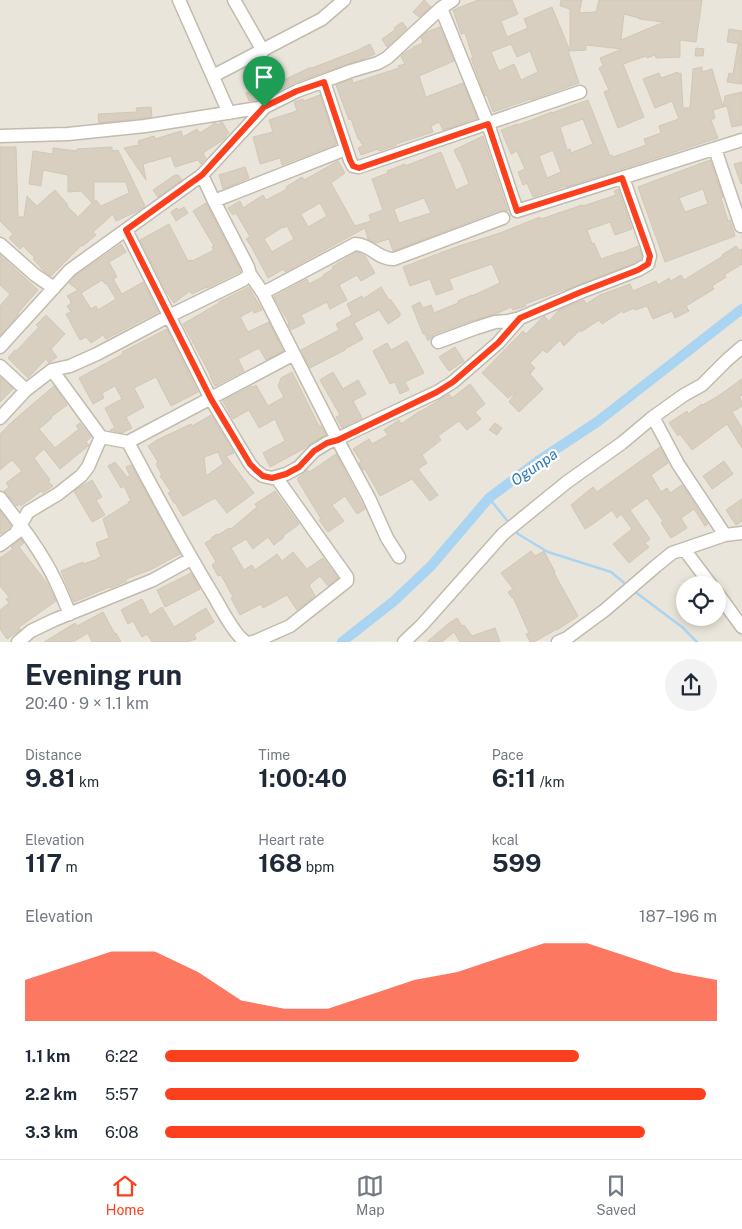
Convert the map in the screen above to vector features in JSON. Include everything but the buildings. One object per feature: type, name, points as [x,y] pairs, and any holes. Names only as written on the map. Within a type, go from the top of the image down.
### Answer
[{"type":"street","points":[[179,0],[229,113]]},
{"type":"street","points":[[234,0],[263,51]]},
{"type":"street","points":[[213,76],[322,19],[344,0]]},
{"type":"street","points":[[0,136],[68,134],[145,126],[264,107],[297,91],[378,63],[387,58],[441,8],[454,0]]},
{"type":"street","points":[[441,8],[488,124],[517,211],[742,140]]},
{"type":"street","points":[[324,82],[353,166],[359,168],[580,92]]},
{"type":"street","points":[[0,347],[70,270],[202,175],[264,107]]},
{"type":"street","points":[[214,201],[346,148]]},
{"type":"street","points":[[715,149],[741,226]]},
{"type":"street","points":[[202,175],[248,266],[250,274],[263,294],[369,498],[387,538],[399,557]]},
{"type":"street","points":[[438,342],[495,322],[520,318],[638,270],[648,264],[650,256],[647,246],[622,178]]},
{"type":"street","points":[[263,294],[355,244],[369,248],[388,260],[394,259],[503,218]]},
{"type":"street","points":[[126,230],[211,399],[250,464],[263,476],[272,478],[286,474],[299,467],[314,451],[327,443],[338,440],[437,392],[453,382],[498,343],[520,318]]},
{"type":"street","points":[[0,244],[34,275],[54,288]]},
{"type":"street","points":[[0,418],[26,390],[52,370],[70,366],[97,354],[243,280],[250,274]]},
{"type":"street","points":[[404,642],[503,534],[567,482],[622,444],[652,417],[702,385],[742,347]]},
{"type":"street","points":[[52,370],[101,437],[128,442],[294,354]]},
{"type":"street","points":[[0,366],[26,390]]},
{"type":"street","points":[[652,417],[678,464],[725,535]]},
{"type":"street","points":[[0,545],[16,533],[28,512],[58,494],[81,476],[88,467],[101,437]]},
{"type":"street","points":[[128,442],[191,559],[229,621],[240,637],[246,642]]},
{"type":"street","points":[[252,642],[290,626],[348,581],[343,570],[276,477]]},
{"type":"street","points":[[0,498],[46,564],[56,581],[70,614]]},
{"type":"street","points":[[563,640],[605,610],[672,553],[725,535],[742,533]]},
{"type":"street","points":[[684,549],[704,576]]},
{"type":"street","points":[[18,642],[31,631],[152,580],[191,559]]},
{"type":"street","points":[[726,605],[742,627]]},
{"type":"shaded area","points":[[0,0],[742,0],[742,641],[0,642]]},
{"type":"waterway","name":"Ogunpa","points":[[342,642],[394,601],[431,566],[489,498],[538,461],[597,422],[742,309]]},
{"type":"waterway","points":[[489,498],[509,523]]},
{"type":"waterway","points":[[514,529],[518,534],[548,552],[611,572],[628,586]]},
{"type":"waterway","points":[[634,591],[682,627],[697,642]]},
{"type":"route","points":[[324,82],[350,160],[353,166],[359,168],[488,124],[517,211],[622,178],[647,246],[650,256],[648,264],[638,270],[520,318],[498,343],[467,371],[437,392],[338,440],[327,443],[314,451],[299,467],[286,474],[272,478],[263,476],[250,464],[211,399],[126,230],[202,175],[264,107],[297,91],[324,82]]}]
